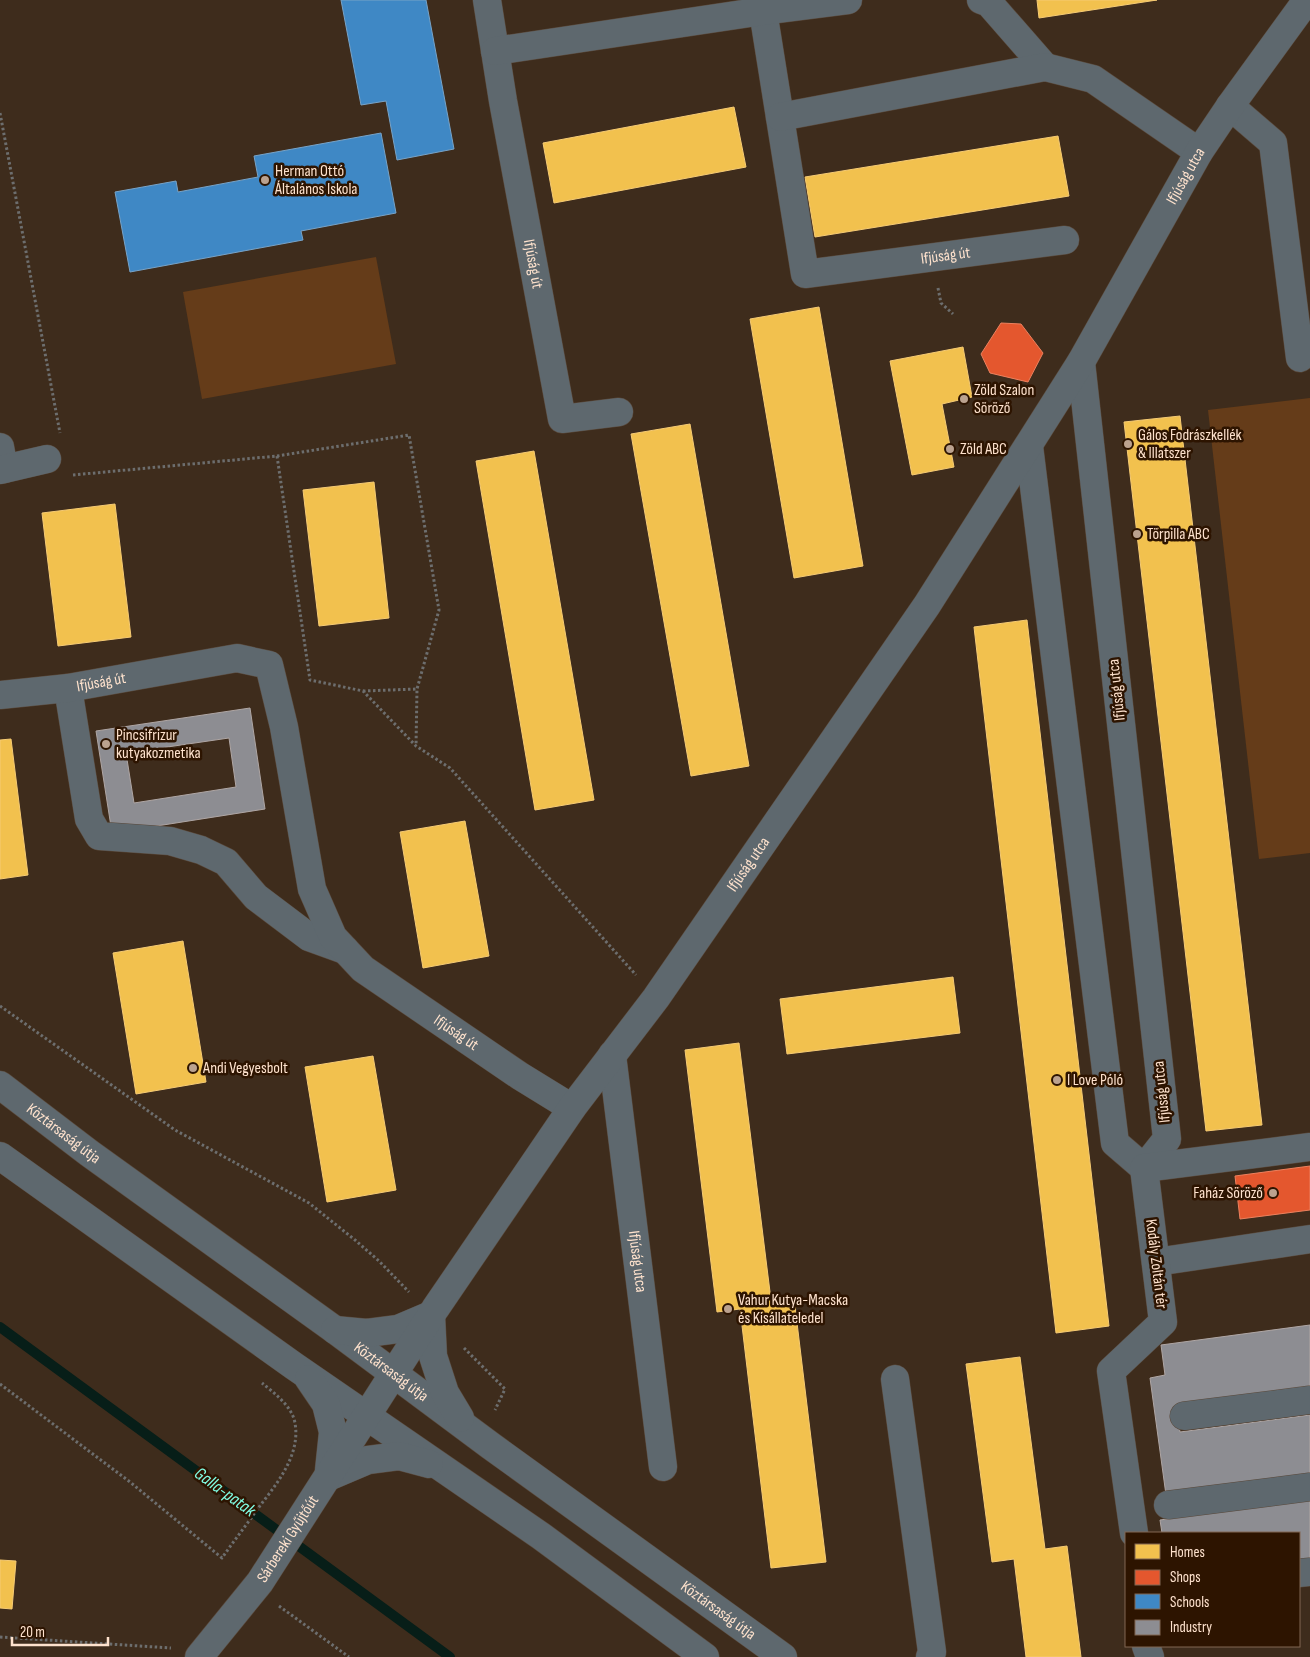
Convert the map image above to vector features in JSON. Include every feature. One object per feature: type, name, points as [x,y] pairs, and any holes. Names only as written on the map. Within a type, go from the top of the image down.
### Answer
[{"type":"street","name":"Ifjúság út","points":[[487,0],[562,419],[619,412]]},
{"type":"street","points":[[495,52],[763,11],[848,0]]},
{"type":"street","points":[[981,0],[989,3],[1045,67]]},
{"type":"street","name":"Ifjúság utca","points":[[431,1315],[572,1108],[656,998],[927,604],[1081,362],[1199,152],[1307,0]]},
{"type":"street","name":"Ifjúság út","points":[[763,11],[805,274],[1065,240]]},
{"type":"street","points":[[780,117],[1045,67],[1094,79],[1199,152]]},
{"type":"street","points":[[1230,106],[1273,143],[1300,358]]},
{"type":"street","name":"Ifjúság utca","points":[[1081,362],[1167,1139],[1144,1168]]},
{"type":"street","points":[[1029,446],[1115,1143],[1144,1168],[1310,1146]]},
{"type":"street","points":[[1,462],[53,447]]},
{"type":"street","name":"Ifjúság út","points":[[345,950],[309,937],[256,896],[226,862],[201,850],[170,841],[99,836],[89,819],[68,688],[237,658],[270,666],[284,728],[312,889],[332,937],[345,950],[363,969],[520,1076],[572,1108]]},
{"type":"street","points":[[0,694],[68,688]]},
{"type":"street","name":"Ifjúság utca","points":[[612,1055],[663,1467]]},
{"type":"street","name":"Köztársaság útja","points":[[0,1085],[89,1153],[393,1372],[782,1657]]},
{"type":"street","points":[[0,1156],[304,1373],[541,1536],[705,1657]]},
{"type":"street","name":"Kodály Zoltán tér","points":[[1134,1532],[1111,1371],[1163,1322],[1144,1168]]},
{"type":"street","points":[[1156,1262],[1310,1240]]},
{"type":"street","points":[[335,1330],[367,1333],[398,1329],[431,1315]]},
{"type":"street","points":[[368,1416],[393,1372],[431,1315]]},
{"type":"street","points":[[431,1315],[433,1356],[445,1393],[466,1427]]},
{"type":"street","points":[[304,1373],[326,1404],[333,1432],[328,1477],[368,1460],[399,1456],[442,1468]]},
{"type":"street","points":[[895,1379],[932,1652],[930,1657]]},
{"type":"street","points":[[1184,1416],[1310,1400]]},
{"type":"street","name":"Sárbereki Gyűjtőút","points":[[202,1654],[257,1585],[368,1416]]},
{"type":"street","points":[[1168,1504],[1310,1487]]},
{"type":"path","points":[[0,112],[53,447]]},
{"type":"path","points":[[68,475],[277,456],[409,435],[439,610],[417,690],[416,746]]},
{"type":"path","points":[[277,456],[310,680],[363,692],[417,690]]},
{"type":"path","points":[[363,692],[416,746],[450,768],[656,998]]},
{"type":"path","points":[[0,1006],[175,1130],[309,1203],[379,1261],[431,1315]]},
{"type":"path","points":[[0,1384],[130,1482],[222,1558],[275,1485],[286,1468],[293,1452],[295,1423],[291,1411],[256,1379]]},
{"type":"path","points":[[257,1585],[349,1657]]},
{"type":"path","points":[[0,1637],[202,1654]]},
{"type":"shaded area","points":[[376,257],[396,364],[202,399],[183,292]]},
{"type":"shaded area","points":[[1310,398],[1310,853],[1259,859],[1208,410]]},
{"type":"building: Homes","points":[[1037,0],[1157,0],[1039,18]]},
{"type":"building: Homes","points":[[734,107],[746,167],[554,203],[543,143]]},
{"type":"building: Homes","points":[[1058,136],[1069,196],[815,237],[805,177]]},
{"type":"building: Homes","points":[[819,307],[863,566],[794,578],[750,319]]},
{"type":"building: Homes","points":[[963,347],[972,397],[942,404],[954,467],[912,475],[890,361]]},
{"type":"building: Homes","points":[[1180,416],[1262,1125],[1206,1131],[1124,422]]},
{"type":"building: Homes","points":[[690,424],[749,766],[691,776],[631,434]]},
{"type":"building: Homes","points":[[534,451],[594,800],[535,810],[476,461]]},
{"type":"building: Homes","points":[[374,482],[389,618],[319,626],[303,490]]},
{"type":"building: Homes","points":[[115,504],[131,637],[58,646],[42,513]]},
{"type":"building: Homes","points":[[1027,620],[1109,1326],[1056,1333],[974,627]]},
{"type":"building: Homes","points":[[11,739],[28,875],[0,879],[0,740]]},
{"type":"building: Homes","points":[[465,821],[489,956],[423,968],[400,832]]},
{"type":"building: Homes","points":[[183,941],[206,1082],[136,1094],[113,953]]},
{"type":"building: Homes","points":[[953,977],[960,1033],[787,1054],[780,999]]},
{"type":"building: Homes","points":[[739,1043],[771,1300],[794,1298],[826,1562],[771,1568],[740,1309],[717,1312],[685,1050]]},
{"type":"building: Homes","points":[[373,1056],[396,1190],[327,1202],[305,1067]]},
{"type":"building: Homes","points":[[1020,1357],[1045,1549],[1067,1546],[1081,1657],[1026,1657],[1014,1559],[992,1562],[966,1364]]},
{"type":"building: Homes","points":[[0,1560],[16,1561],[12,1609],[0,1608]]},
{"type":"building: Shops","points":[[1001,323],[1021,324],[1043,353],[1028,382],[990,373],[981,354]]},
{"type":"building: Shops","name":"Faház Söröző","points":[[1310,1166],[1310,1210],[1240,1219],[1235,1176]]},
{"type":"building: Schools","points":[[341,0],[426,0],[454,149],[397,160],[386,101],[361,105]]},
{"type":"building: Schools","points":[[381,133],[396,213],[301,231],[303,240],[130,272],[115,192],[176,181],[178,192],[258,177],[254,156]]},
{"type":"building: Industry","points":[[250,708],[265,809],[112,833],[96,731]],"holes":[[[229,738],[236,787],[134,803],[126,753]]]},
{"type":"building: Industry","points":[[1310,1325],[1310,1386],[1176,1404],[1180,1432],[1310,1415],[1310,1475],[1166,1495],[1150,1378],[1165,1375],[1161,1345]]},
{"type":"building: Industry","points":[[1310,1499],[1310,1562],[1300,1564],[1300,1532],[1162,1532],[1160,1520]]},
{"type":"waterway","name":"Galla-patak","points":[[0,1327],[450,1657]]},
{"type":"place","name":"Herman Ottó Általános Iskola","points":[[265,180]]},
{"type":"place","name":"Zöld Szalon Söröző","points":[[964,399]]},
{"type":"place","name":"Gálos Fodrászkellék & Illatszer","points":[[1128,444]]},
{"type":"place","name":"Zöld ABC","points":[[950,449]]},
{"type":"place","name":"Törpilla ABC","points":[[1137,534]]},
{"type":"place","name":"Pincsifrizur kutyakozmetika","points":[[106,744]]},
{"type":"place","name":"Andi Vegyesbolt","points":[[193,1068]]},
{"type":"place","name":"I Love Póló","points":[[1057,1080]]},
{"type":"place","name":"Faház Söröző","points":[[1273,1193]]},
{"type":"place","name":"Vahur Kutya-Macska és Kisállateledel","points":[[728,1309]]}]
